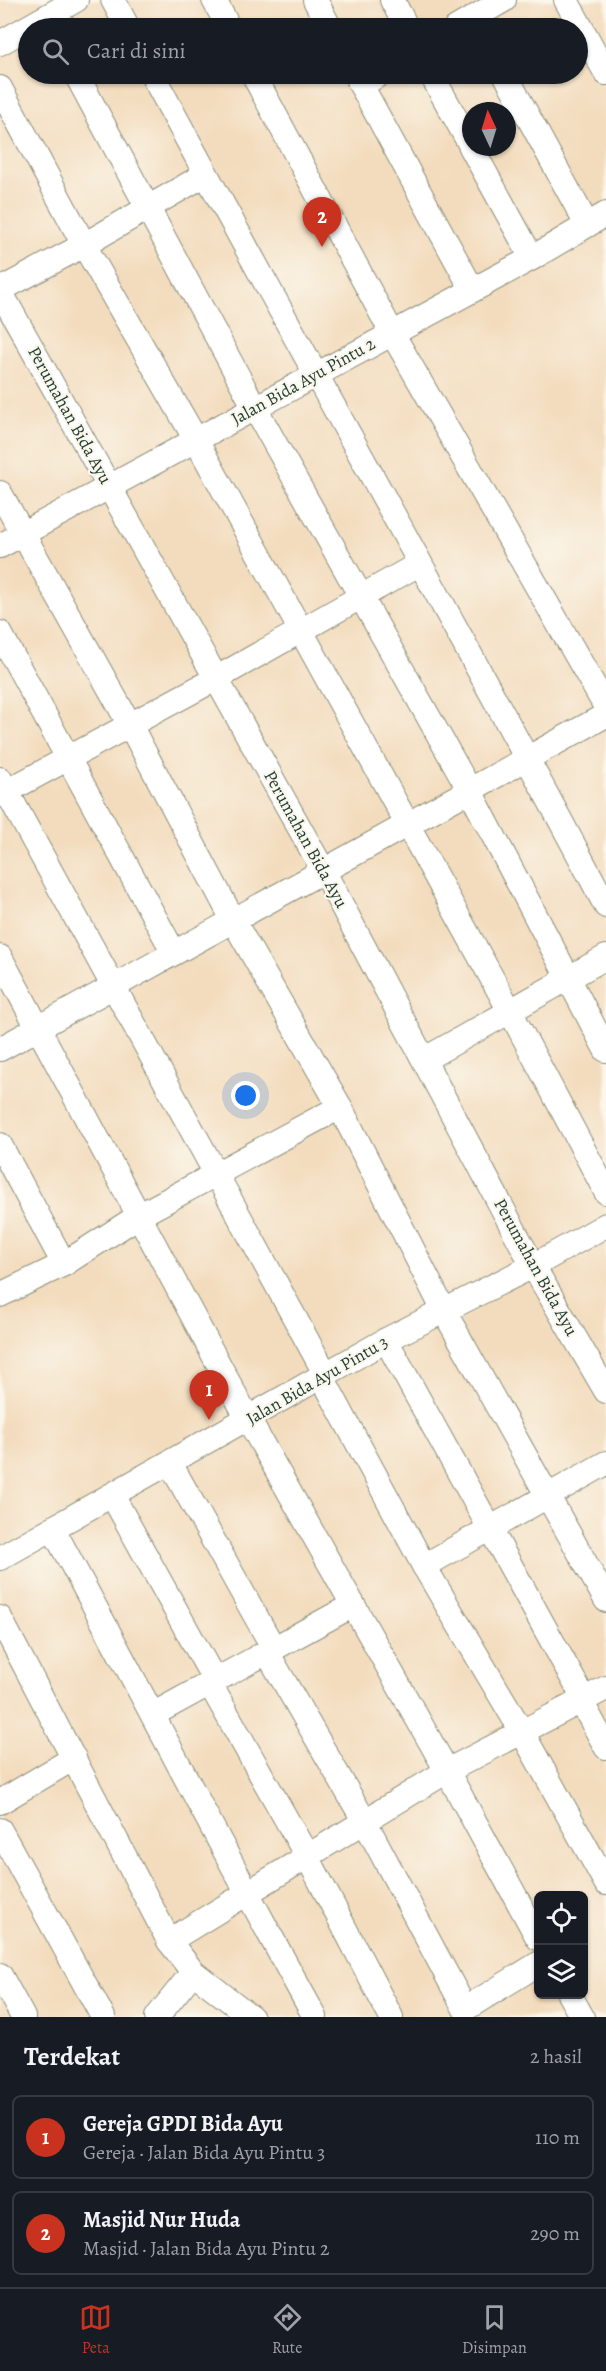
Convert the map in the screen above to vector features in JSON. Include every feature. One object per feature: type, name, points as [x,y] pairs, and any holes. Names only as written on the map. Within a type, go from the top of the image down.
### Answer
[{"type":"street","points":[[44,15],[76,0]]},
{"type":"street","points":[[113,0],[123,18]]},
{"type":"street","points":[[214,0],[224,18]]},
{"type":"street","points":[[315,0],[325,18]]},
{"type":"street","points":[[392,0],[402,18]]},
{"type":"street","points":[[471,18],[504,0]]},
{"type":"street","points":[[566,0],[576,18]]},
{"type":"street","points":[[0,43],[18,32]]},
{"type":"street","points":[[588,40],[606,73]]},
{"type":"street","points":[[81,84],[255,408],[470,789],[606,1050]]},
{"type":"street","points":[[157,84],[419,564],[528,758],[606,906]]},
{"type":"street","points":[[258,84],[392,333],[606,707]]},
{"type":"street","points":[[369,84],[472,289]]},
{"type":"street","points":[[436,84],[462,131]]},
{"type":"street","points":[[511,84],[597,220]]},
{"type":"street","points":[[0,88],[84,245],[196,440],[510,1011],[606,1192]]},
{"type":"street","points":[[476,156],[532,258]]},
{"type":"street","points":[[0,290],[84,245],[206,174]]},
{"type":"street","name":"Jalan Bida Ayu Pintu 2","points":[[0,546],[532,258],[597,220]]},
{"type":"street","name":"Perumahan Bida Ayu","points":[[0,290],[323,870],[533,1266],[606,1391]]},
{"type":"street","points":[[0,493],[129,725],[233,920],[340,1107],[444,1311],[606,1599]]},
{"type":"street","points":[[419,564],[217,678],[68,758],[2,788],[218,1174],[424,1566],[522,1732],[606,1882]]},
{"type":"street","points":[[0,633],[174,953]]},
{"type":"street","points":[[0,1049],[606,715]]},
{"type":"street","points":[[0,957],[248,1419],[447,1771],[534,1931]]},
{"type":"street","points":[[425,1059],[606,957]]},
{"type":"street","points":[[0,1295],[64,1264],[140,1215],[340,1107]]},
{"type":"street","points":[[0,1145],[64,1264]]},
{"type":"street","name":"Jalan Bida Ayu Pintu 3","points":[[0,1558],[386,1340],[533,1266],[606,1225]]},
{"type":"street","points":[[386,1340],[583,1700],[606,1747]]},
{"type":"street","points":[[170,1463],[365,1822],[462,2014],[534,1967]]},
{"type":"street","points":[[424,1566],[606,1463]]},
{"type":"street","points":[[112,1495],[307,1856],[391,2017]]},
{"type":"street","points":[[52,1528],[315,2017]]},
{"type":"street","points":[[154,1714],[353,1605]]},
{"type":"street","points":[[0,1618],[169,1941],[193,1972],[251,2017]]},
{"type":"street","points":[[169,1941],[447,1771],[606,1688]]},
{"type":"street","points":[[0,1802],[74,1758]]},
{"type":"street","points":[[0,1830],[103,2017]]},
{"type":"street","points":[[157,2017],[193,1972]]},
{"type":"street","points":[[0,1975],[23,2017]]},
{"type":"street","points":[[572,1999],[582,2017]]},
{"type":"place","name":"Masjid Nur Huda","points":[[322,247]]},
{"type":"place","name":"Gereja GPDI Bida Ayu","points":[[209,1420]]}]
